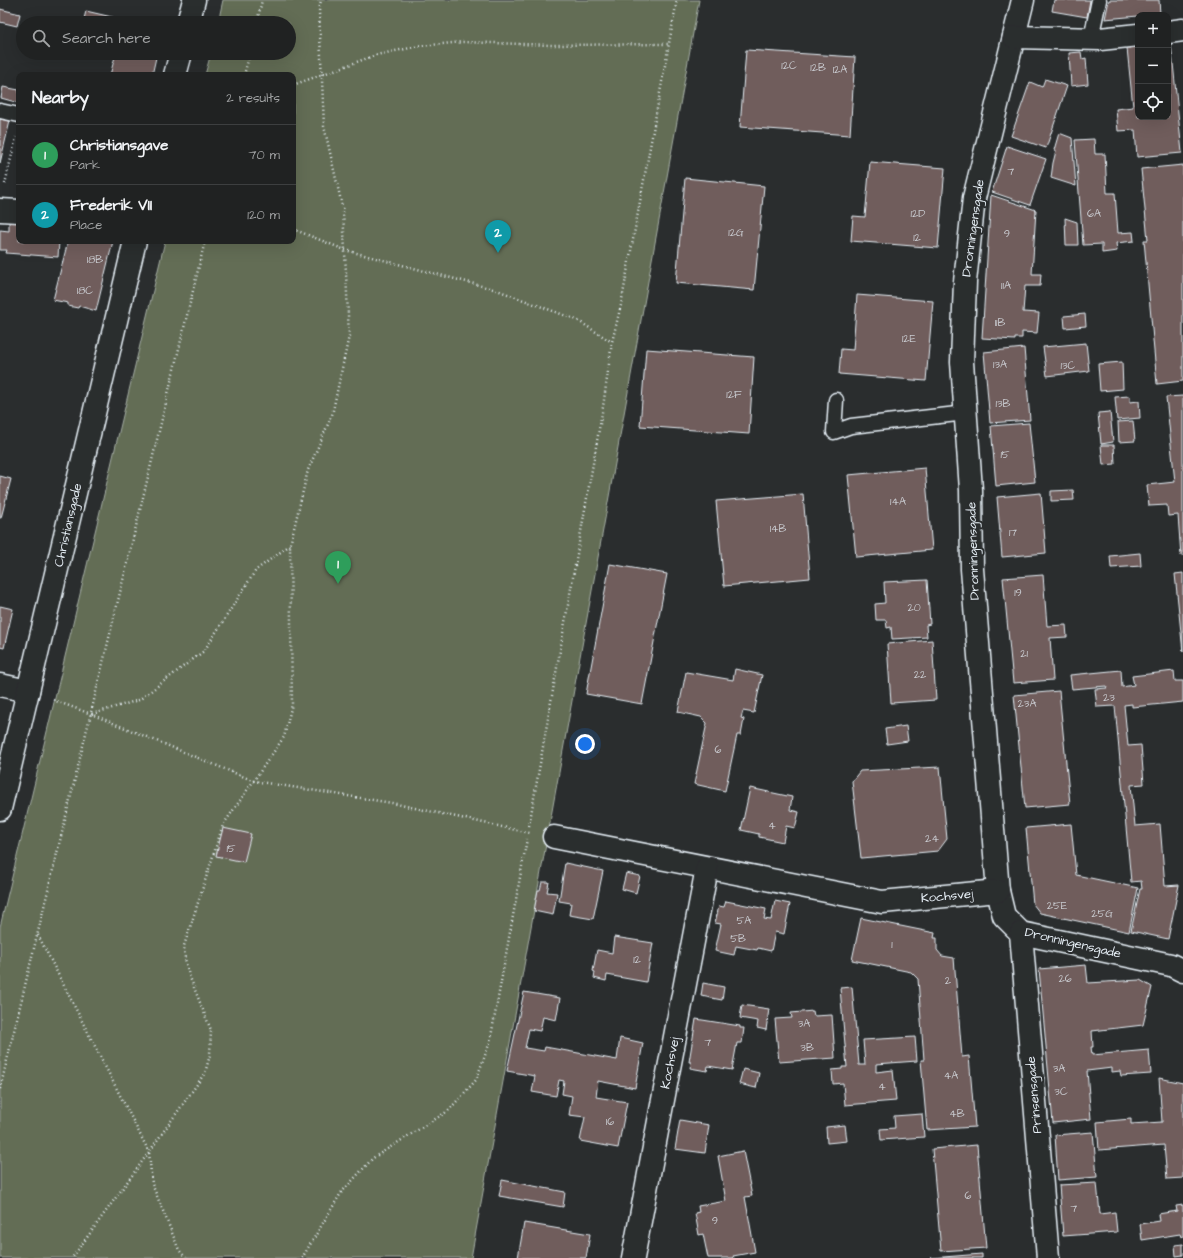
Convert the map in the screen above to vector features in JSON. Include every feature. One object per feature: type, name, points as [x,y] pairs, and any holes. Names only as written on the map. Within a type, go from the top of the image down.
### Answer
[{"type":"street","points":[[190,16],[194,0]]},
{"type":"street","name":"Dronningensgade","points":[[1023,0],[974,198],[965,289],[962,362],[971,490],[972,570],[998,891],[1004,916],[1021,933],[1171,965],[1183,971]]},
{"type":"street","points":[[1171,32],[1183,30]]},
{"type":"street","points":[[1014,37],[1092,39],[1135,35]]},
{"type":"street","points":[[176,72],[179,60]]},
{"type":"street","points":[[2,201],[16,209]]},
{"type":"street","name":"Christiansgade","points":[[0,809],[134,244]]},
{"type":"street","points":[[0,685],[28,692]]},
{"type":"street","name":"Kochsvej","points":[[554,838],[882,902],[998,891]]},
{"type":"street","name":"Kochsvej","points":[[633,1258],[707,868]]},
{"type":"street","name":"Prinsensgade","points":[[1021,933],[1048,1258]]},
{"type":"lane","points":[[1092,39],[1099,0]]},
{"type":"lane","points":[[0,111],[16,114]]},
{"type":"lane","points":[[836,400],[834,432],[850,426],[966,413]]},
{"type":"path","points":[[259,16],[262,0]]},
{"type":"path","points":[[72,1258],[205,1073],[212,1042],[211,1030],[189,975],[185,959],[184,946],[223,825],[284,737],[292,704],[290,545],[308,470],[332,415],[348,336],[343,210],[324,126],[319,11],[321,0]]},
{"type":"path","points":[[302,1258],[340,1193],[372,1158],[448,1111],[476,1080],[490,1042],[603,407],[612,342],[621,305],[677,0]]},
{"type":"path","points":[[296,84],[376,55],[420,46],[463,42],[551,45],[669,44]]},
{"type":"path","points":[[245,72],[248,60]]},
{"type":"path","points":[[2,201],[16,137]]},
{"type":"path","points":[[296,230],[345,250],[497,290],[577,320],[612,342]]},
{"type":"path","points":[[0,1089],[203,244]]},
{"type":"path","points":[[91,714],[139,700],[204,651],[256,570],[290,545]]},
{"type":"path","points":[[28,692],[91,714],[254,781],[392,802],[528,832]]},
{"type":"path","points":[[38,935],[149,1152],[152,1184],[179,1250],[186,1258]]},
{"type":"green space","points":[[223,0],[699,0],[471,1258],[0,1258],[0,927],[164,244],[296,244],[296,72],[206,72],[209,60],[296,60],[296,16],[220,16]]},
{"type":"building","points":[[1054,0],[1090,0],[1087,17],[1052,11]]},
{"type":"building","points":[[1109,0],[1159,0],[1160,12],[1135,12],[1135,16],[1105,19]]},
{"type":"building","points":[[0,9],[20,14],[20,16],[16,16],[16,26],[0,22]]},
{"type":"building","points":[[86,11],[108,16],[85,16]]},
{"type":"building","points":[[1171,43],[1182,153],[1137,157],[1135,130],[1118,131],[1116,109],[1133,107],[1127,48],[1135,47],[1135,120],[1171,120]]},
{"type":"building","points":[[746,50],[855,57],[850,135],[740,127]]},
{"type":"building","points":[[1081,52],[1082,59],[1086,58],[1088,84],[1071,86],[1069,53]]},
{"type":"building","points":[[114,60],[155,60],[153,72],[111,72]]},
{"type":"building","points":[[1045,79],[1067,86],[1046,148],[1011,136],[1030,82],[1042,87]]},
{"type":"building","points":[[3,87],[16,89],[16,102],[1,98]]},
{"type":"building","points":[[0,119],[10,121],[0,163]]},
{"type":"building","points":[[1059,133],[1072,138],[1076,186],[1051,178],[1056,151],[1054,150]]},
{"type":"building","points":[[1094,139],[1095,154],[1105,154],[1107,193],[1115,193],[1118,233],[1133,232],[1134,241],[1116,243],[1117,251],[1102,253],[1102,244],[1083,245],[1075,140]]},
{"type":"building","points":[[1007,146],[1046,159],[1030,205],[992,192]]},
{"type":"building","points":[[870,162],[945,168],[938,248],[851,241],[853,216],[865,217]]},
{"type":"building","points":[[1183,165],[1183,381],[1157,384],[1144,240],[1148,240],[1141,169]]},
{"type":"building","points":[[685,178],[764,186],[754,290],[676,283]]},
{"type":"building","points":[[991,195],[1036,210],[1032,274],[1041,274],[1040,286],[1025,286],[1023,312],[1039,313],[1037,333],[1022,332],[1022,338],[1015,338],[1015,340],[982,338]]},
{"type":"building","points":[[1065,218],[1077,222],[1078,245],[1066,245]]},
{"type":"building","points":[[9,221],[16,222],[16,244],[59,244],[58,257],[6,253],[7,250],[0,250],[0,230],[9,231]]},
{"type":"building","points":[[67,244],[112,244],[96,311],[79,306],[78,308],[68,306],[68,303],[53,300]]},
{"type":"building","points":[[857,295],[933,301],[926,381],[839,374],[841,349],[853,350]]},
{"type":"building","points":[[1085,314],[1086,326],[1065,328],[1064,316]]},
{"type":"building","points":[[1086,343],[1089,371],[1047,376],[1043,347]]},
{"type":"building","points":[[1024,348],[1030,420],[990,423],[984,352]]},
{"type":"building","points":[[646,349],[754,357],[749,434],[640,426]]},
{"type":"building","points":[[1122,362],[1123,389],[1100,391],[1098,364]]},
{"type":"building","points":[[1130,396],[1130,402],[1139,401],[1140,418],[1117,420],[1115,397]]},
{"type":"building","points":[[1183,396],[1183,555],[1181,556],[1178,515],[1168,516],[1167,505],[1149,506],[1147,485],[1175,482],[1166,397]]},
{"type":"building","points":[[1110,412],[1113,442],[1101,444],[1098,413]]},
{"type":"building","points":[[1133,421],[1135,441],[1119,442],[1118,422]]},
{"type":"building","points":[[1029,423],[1035,482],[996,486],[991,426]]},
{"type":"building","points":[[1101,445],[1114,445],[1115,464],[1103,465]]},
{"type":"building","points":[[925,468],[932,550],[856,557],[848,475]]},
{"type":"building","points":[[0,476],[11,479],[1,518],[0,518]]},
{"type":"building","points":[[1073,490],[1074,500],[1051,501],[1051,491]]},
{"type":"building","points":[[1041,493],[1046,553],[1002,557],[997,497]]},
{"type":"building","points":[[803,494],[810,578],[724,586],[716,501]]},
{"type":"building","points":[[1140,553],[1141,566],[1111,568],[1110,556]]},
{"type":"building","points":[[610,564],[667,574],[642,704],[586,694]]},
{"type":"building","points":[[1183,573],[1183,652],[1175,574]]},
{"type":"building","points":[[1043,575],[1047,626],[1066,625],[1067,637],[1050,638],[1053,680],[1013,683],[1003,578]]},
{"type":"building","points":[[927,580],[930,624],[926,625],[927,637],[892,639],[891,627],[887,628],[886,620],[876,620],[875,604],[885,603],[884,582]]},
{"type":"building","points":[[0,606],[13,609],[4,648],[0,647]]},
{"type":"building","points":[[932,640],[936,700],[891,703],[887,644]]},
{"type":"building","points":[[735,669],[762,675],[754,713],[743,711],[741,718],[744,719],[741,735],[737,735],[725,791],[694,784],[707,723],[701,717],[678,712],[686,672],[733,680]]},
{"type":"building","points":[[1121,670],[1122,687],[1134,685],[1132,676],[1174,671],[1175,681],[1183,681],[1183,702],[1132,707],[1132,704],[1124,705],[1128,746],[1141,745],[1144,784],[1131,785],[1135,826],[1160,824],[1165,886],[1179,885],[1168,939],[1131,931],[1140,889],[1142,889],[1141,881],[1131,882],[1115,706],[1097,707],[1095,689],[1107,688],[1106,686],[1072,689],[1070,675]]},
{"type":"building","points":[[1059,691],[1070,804],[1025,808],[1014,695]]},
{"type":"building","points":[[906,726],[908,741],[887,744],[885,729]]},
{"type":"building","points":[[940,767],[947,839],[938,851],[861,858],[852,781],[860,771]]},
{"type":"building","points":[[750,788],[792,797],[790,810],[799,812],[795,828],[786,826],[783,842],[759,837],[759,834],[741,830]]},
{"type":"building","points":[[1071,824],[1076,875],[1138,888],[1129,932],[1040,913],[1033,904],[1026,828]]},
{"type":"building","points":[[223,828],[251,834],[244,862],[216,856]]},
{"type":"building","points":[[565,863],[603,871],[593,919],[569,915],[571,903],[559,901]]},
{"type":"building","points":[[626,873],[640,876],[636,893],[622,889]]},
{"type":"building","points":[[542,882],[549,882],[547,892],[557,893],[553,915],[534,911],[538,890],[540,890]]},
{"type":"building","points":[[726,901],[766,909],[764,919],[771,920],[775,901],[790,904],[784,934],[775,932],[771,951],[736,946],[734,955],[715,951],[721,924],[715,923],[719,906],[724,907]]},
{"type":"building","points":[[861,918],[935,933],[934,938],[937,938],[937,950],[942,956],[954,958],[962,1057],[969,1056],[975,1127],[927,1130],[921,1060],[924,1060],[918,979],[911,972],[852,960]]},
{"type":"building","points":[[614,937],[653,943],[646,982],[607,975],[606,981],[594,978],[595,972],[593,971],[597,950],[612,953]]},
{"type":"building","points":[[1086,965],[1088,983],[1140,980],[1152,987],[1143,1025],[1092,1031],[1093,1047],[1091,1047],[1092,1055],[1149,1050],[1151,1074],[1121,1076],[1120,1071],[1112,1072],[1112,1068],[1087,1071],[1091,1119],[1053,1123],[1039,969]]},
{"type":"building","points":[[703,983],[724,987],[722,1000],[701,996]]},
{"type":"building","points":[[852,987],[859,1065],[865,1065],[863,1040],[915,1037],[917,1061],[876,1064],[876,1072],[893,1070],[896,1101],[845,1105],[843,1083],[833,1084],[832,1070],[847,1067],[840,988]]},
{"type":"building","points":[[524,992],[560,998],[556,1020],[543,1017],[540,1031],[529,1029],[525,1048],[544,1051],[545,1047],[617,1060],[620,1038],[643,1043],[635,1088],[598,1081],[596,1097],[627,1102],[618,1148],[580,1141],[585,1117],[569,1115],[572,1096],[562,1094],[564,1081],[559,1080],[556,1096],[532,1092],[535,1076],[507,1071]]},
{"type":"building","points":[[742,1005],[769,1009],[766,1030],[757,1028],[758,1021],[740,1018]]},
{"type":"building","points":[[813,1011],[814,1016],[832,1015],[835,1058],[779,1062],[775,1019],[792,1018],[791,1013]]},
{"type":"building","points":[[696,1019],[740,1026],[740,1028],[744,1028],[742,1043],[737,1043],[732,1070],[708,1066],[707,1071],[690,1068],[691,1062],[689,1062]]},
{"type":"building","points":[[743,1069],[759,1073],[756,1088],[739,1084]]},
{"type":"building","points":[[1159,1078],[1183,1083],[1183,1178],[1167,1179],[1164,1145],[1099,1150],[1097,1122],[1131,1119],[1131,1124],[1162,1122]]},
{"type":"building","points":[[922,1114],[924,1137],[881,1140],[880,1129],[895,1128],[894,1116]]},
{"type":"building","points":[[680,1120],[709,1125],[705,1153],[675,1149]]},
{"type":"building","points":[[845,1125],[847,1141],[827,1143],[826,1127]]},
{"type":"building","points":[[1093,1132],[1097,1177],[1058,1180],[1055,1135]]},
{"type":"building","points":[[977,1145],[986,1248],[941,1251],[932,1149]]},
{"type":"building","points":[[743,1151],[752,1196],[745,1197],[755,1252],[733,1256],[734,1258],[708,1258],[703,1234],[699,1235],[695,1213],[699,1212],[698,1206],[726,1201],[718,1156]]},
{"type":"building","points":[[502,1180],[565,1192],[563,1207],[499,1196]]},
{"type":"building","points":[[1097,1183],[1100,1214],[1115,1212],[1117,1232],[1063,1236],[1059,1185]]},
{"type":"building","points":[[1183,1205],[1183,1236],[1181,1237],[1180,1234],[1142,1240],[1140,1224],[1159,1221],[1158,1214],[1177,1211],[1176,1206]]},
{"type":"building","points":[[524,1223],[590,1234],[586,1258],[518,1258]]},
{"type":"building","points":[[1183,1244],[1183,1255],[1176,1256],[1175,1245]]},
{"type":"building","points":[[982,1254],[982,1258],[930,1258]]},
{"type":"place","name":"Frederik VII","points":[[498,253]]},
{"type":"place","name":"Christiansgave","points":[[338,584]]}]
